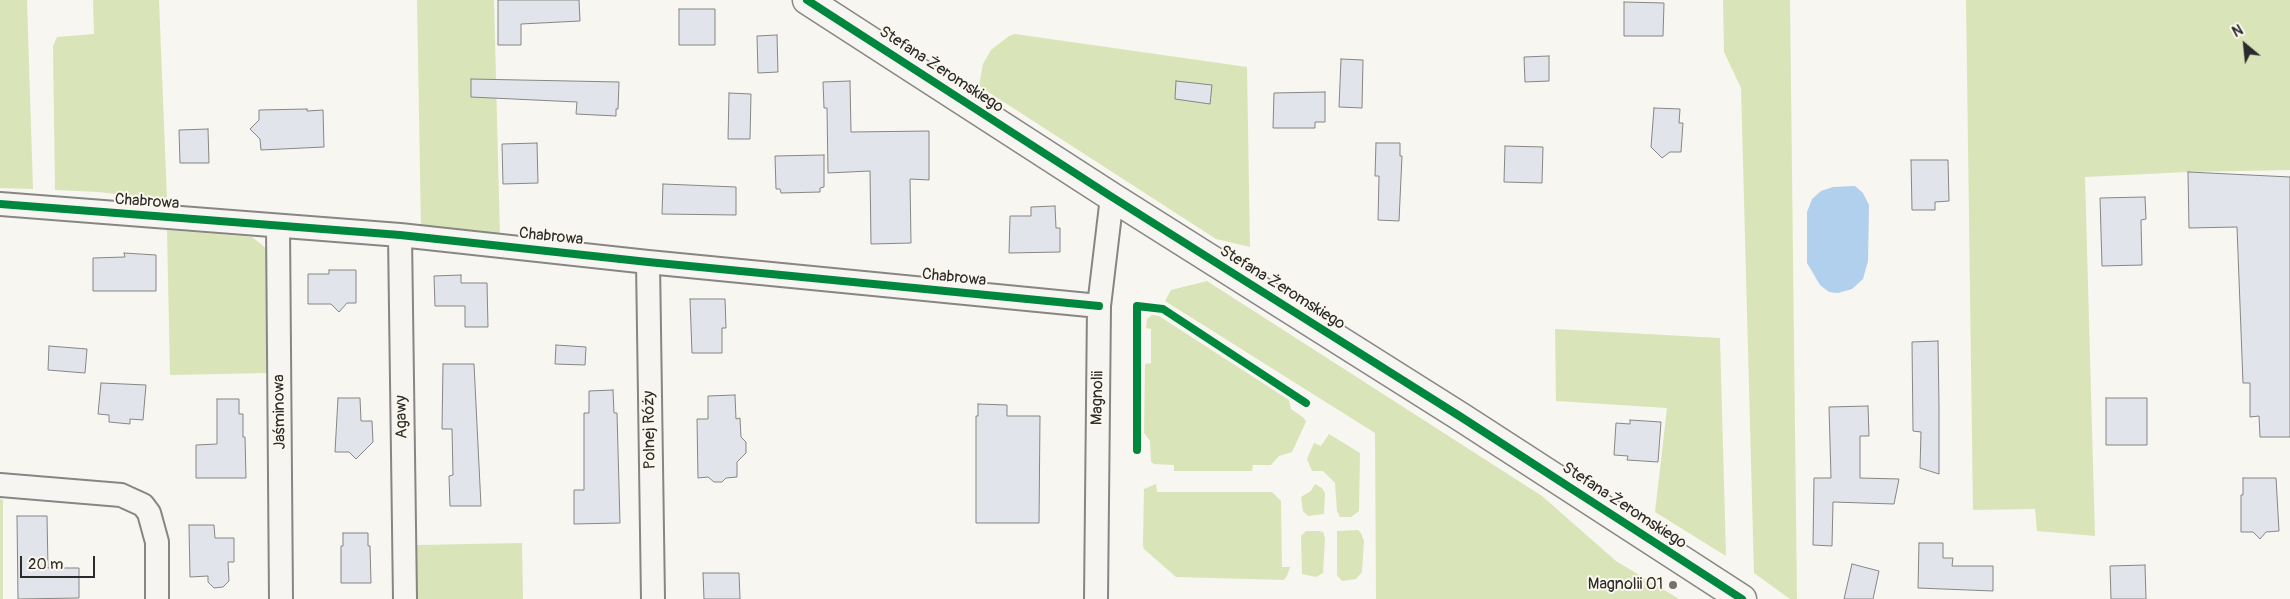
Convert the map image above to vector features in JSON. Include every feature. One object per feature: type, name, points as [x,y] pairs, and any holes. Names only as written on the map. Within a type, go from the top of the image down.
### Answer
[{"type":"street","name":"Stefana Żeromskiego","points":[[807,0],[1112,197],[1461,417],[1742,599]]},
{"type":"street","name":"Magnolii","points":[[1096,599],[1099,306],[1112,197]]},
{"type":"street","name":"Chabrowa","points":[[0,204],[400,235],[648,262],[1099,306]]},
{"type":"street","name":"Jaśminowa","points":[[278,226],[281,599]]},
{"type":"street","name":"Agawy","points":[[400,235],[405,599]]},
{"type":"street","name":"Polnej Róży","points":[[648,262],[653,599]]},
{"type":"street","points":[[0,485],[121,495],[143,506],[150,513],[157,542],[157,599]]},
{"type":"green space","points":[[0,0],[27,0],[33,189],[0,188]]},
{"type":"green space","points":[[93,0],[159,0],[167,200],[98,192],[55,190],[53,46],[57,37],[94,34]]},
{"type":"green space","points":[[417,0],[494,0],[500,237],[421,229]]},
{"type":"green space","points":[[1723,0],[1790,0],[1797,599],[1790,599],[1754,573],[1741,88],[1724,52]]},
{"type":"green space","points":[[1966,0],[2290,0],[2290,170],[2085,177],[2095,536],[2037,531],[2035,509],[1973,510]]},
{"type":"green space","points":[[1015,34],[1247,67],[1250,247],[1216,239],[979,86],[983,64],[991,50],[1009,36]]},
{"type":"green space","points":[[167,230],[252,237],[267,249],[270,373],[170,375]]},
{"type":"green space","points":[[1207,281],[1542,496],[1616,561],[1679,599],[1376,599],[1375,433],[1165,301],[1171,290]]},
{"type":"green space","points":[[1152,315],[1159,316],[1289,400],[1291,409],[1304,418],[1306,422],[1292,452],[1279,456],[1271,465],[1253,465],[1252,471],[1174,471],[1174,465],[1154,464],[1151,462],[1150,441],[1144,433],[1145,364],[1151,363],[1151,329],[1146,328],[1147,319]]},
{"type":"green space","points":[[1555,329],[1720,338],[1726,556],[1655,512],[1667,408],[1556,401]]},
{"type":"green space","points":[[1329,434],[1360,453],[1359,511],[1351,517],[1340,517],[1337,511],[1335,483],[1323,471],[1312,471],[1307,459],[1314,443],[1321,446]]},
{"type":"green space","points":[[1156,484],[1157,492],[1272,492],[1281,501],[1282,567],[1290,567],[1287,576],[1284,580],[1176,577],[1144,549],[1143,545],[1144,489]]},
{"type":"green space","points":[[1315,484],[1322,488],[1325,493],[1324,514],[1308,516],[1303,511],[1301,497],[1311,491]]},
{"type":"green space","points":[[0,499],[3,500],[3,599],[0,599]]},
{"type":"green space","points":[[1358,530],[1364,541],[1362,572],[1356,579],[1342,581],[1337,575],[1337,531]]},
{"type":"green space","points":[[1306,531],[1323,532],[1325,538],[1323,573],[1316,577],[1302,574],[1301,536]]},
{"type":"green space","points":[[522,543],[523,599],[417,599],[416,545]]},
{"type":"water","points":[[1855,186],[1863,193],[1869,205],[1868,261],[1863,279],[1852,289],[1838,293],[1829,292],[1820,285],[1807,263],[1807,212],[1812,199],[1821,191],[1833,187]]},
{"type":"building","points":[[498,0],[579,0],[580,21],[521,24],[521,45],[498,45]]},
{"type":"building","points":[[1624,2],[1664,3],[1663,36],[1624,36]]},
{"type":"building","points":[[679,9],[715,9],[715,45],[679,45]]},
{"type":"building","points":[[777,35],[778,72],[758,73],[757,36]]},
{"type":"building","points":[[1549,56],[1549,81],[1525,82],[1524,57]]},
{"type":"building","points":[[1341,59],[1363,60],[1362,108],[1339,107]]},
{"type":"building","points":[[471,79],[619,82],[618,109],[616,109],[616,116],[576,114],[577,102],[471,97]]},
{"type":"building","points":[[850,81],[851,132],[929,131],[929,180],[910,179],[911,243],[871,244],[870,171],[828,173],[827,108],[824,108],[823,82]]},
{"type":"building","points":[[1176,81],[1212,85],[1210,104],[1175,99]]},
{"type":"building","points":[[1325,92],[1325,122],[1315,122],[1315,128],[1273,128],[1274,93]]},
{"type":"building","points":[[729,93],[751,94],[750,139],[728,139]]},
{"type":"building","points":[[1654,108],[1680,109],[1679,123],[1683,123],[1681,152],[1670,152],[1662,158],[1651,147]]},
{"type":"building","points":[[307,109],[307,111],[323,110],[324,147],[261,150],[260,139],[250,129],[259,120],[259,110]]},
{"type":"building","points":[[208,129],[209,163],[180,163],[179,130]]},
{"type":"building","points":[[537,143],[538,183],[503,184],[502,144]]},
{"type":"building","points":[[1376,143],[1400,143],[1400,156],[1402,156],[1399,221],[1378,220],[1379,176],[1375,176]]},
{"type":"building","points":[[1505,146],[1543,147],[1542,183],[1504,182]]},
{"type":"building","points":[[824,155],[824,187],[820,188],[820,192],[781,193],[780,189],[776,189],[775,156]]},
{"type":"building","points":[[1911,160],[1948,160],[1949,201],[1935,202],[1935,210],[1912,210]]},
{"type":"building","points":[[2188,172],[2290,177],[2290,437],[2260,437],[2259,416],[2250,417],[2250,383],[2243,383],[2237,227],[2189,228]]},
{"type":"building","points":[[663,184],[736,187],[736,215],[662,214]]},
{"type":"building","points":[[2145,197],[2146,219],[2141,220],[2142,265],[2102,266],[2100,198]]},
{"type":"building","points":[[1055,206],[1056,228],[1060,228],[1060,252],[1009,253],[1010,216],[1031,216],[1031,207]]},
{"type":"building","points":[[124,253],[156,255],[156,291],[93,291],[93,258],[125,257]]},
{"type":"building","points":[[329,270],[356,270],[356,303],[347,303],[339,312],[331,304],[308,304],[308,274],[329,274]]},
{"type":"building","points":[[461,275],[461,283],[487,283],[488,327],[465,327],[465,306],[435,306],[434,276]]},
{"type":"building","points":[[690,299],[725,299],[726,328],[722,328],[722,353],[692,353]]},
{"type":"building","points":[[1938,341],[1939,474],[1920,468],[1921,432],[1913,431],[1912,342]]},
{"type":"building","points":[[556,345],[586,347],[585,365],[555,364]]},
{"type":"building","points":[[49,346],[87,349],[85,373],[48,370]]},
{"type":"building","points":[[443,364],[474,364],[481,506],[450,506],[449,476],[453,475],[452,429],[442,429]]},
{"type":"building","points":[[101,383],[146,385],[143,420],[130,419],[130,424],[109,422],[109,415],[98,414]]},
{"type":"building","points":[[613,390],[614,413],[617,413],[620,523],[574,524],[574,490],[584,490],[584,413],[589,413],[589,391]]},
{"type":"building","points":[[735,395],[736,419],[740,418],[741,437],[746,442],[746,453],[737,462],[737,477],[726,478],[722,482],[714,482],[708,477],[698,478],[697,419],[708,419],[708,396]]},
{"type":"building","points":[[338,398],[360,398],[361,421],[372,421],[373,442],[356,459],[349,452],[335,452]]},
{"type":"building","points":[[2106,398],[2147,398],[2147,445],[2106,445]]},
{"type":"building","points":[[217,399],[239,399],[239,414],[243,414],[246,478],[196,478],[196,445],[217,444]]},
{"type":"building","points":[[978,404],[1007,405],[1007,416],[1040,416],[1039,523],[976,523],[976,416],[978,416]]},
{"type":"building","points":[[1868,406],[1869,436],[1860,436],[1860,478],[1899,479],[1894,504],[1833,502],[1832,546],[1813,545],[1814,478],[1831,478],[1829,407]]},
{"type":"building","points":[[1630,420],[1661,422],[1658,462],[1627,460],[1628,456],[1614,455],[1616,423],[1630,424]]},
{"type":"building","points":[[2243,478],[2276,478],[2279,531],[2266,532],[2260,539],[2253,532],[2241,532]]},
{"type":"building","points":[[17,516],[47,516],[48,568],[79,568],[79,598],[18,599]]},
{"type":"building","points":[[189,525],[214,525],[215,538],[234,538],[234,562],[228,562],[229,581],[223,587],[214,588],[208,582],[208,576],[190,577]]},
{"type":"building","points":[[343,533],[368,533],[371,583],[341,583]]},
{"type":"building","points":[[1919,543],[1943,543],[1943,558],[1953,558],[1952,566],[1993,566],[1993,591],[1918,588]]},
{"type":"building","points":[[1852,564],[1879,571],[1873,599],[1844,599]]},
{"type":"building","points":[[2145,565],[2146,599],[2111,599],[2110,566]]},
{"type":"building","points":[[703,573],[739,573],[740,599],[704,599]]},
{"type":"cycle path","points":[[807,0],[1112,197],[1461,417],[1742,599]]},
{"type":"cycle path","points":[[0,204],[400,235],[648,262],[1099,306]]},
{"type":"cycle path","points":[[1137,450],[1137,306],[1163,309],[1306,403]]},
{"type":"place","name":"Magnolii 01","points":[[1673,585]]}]
